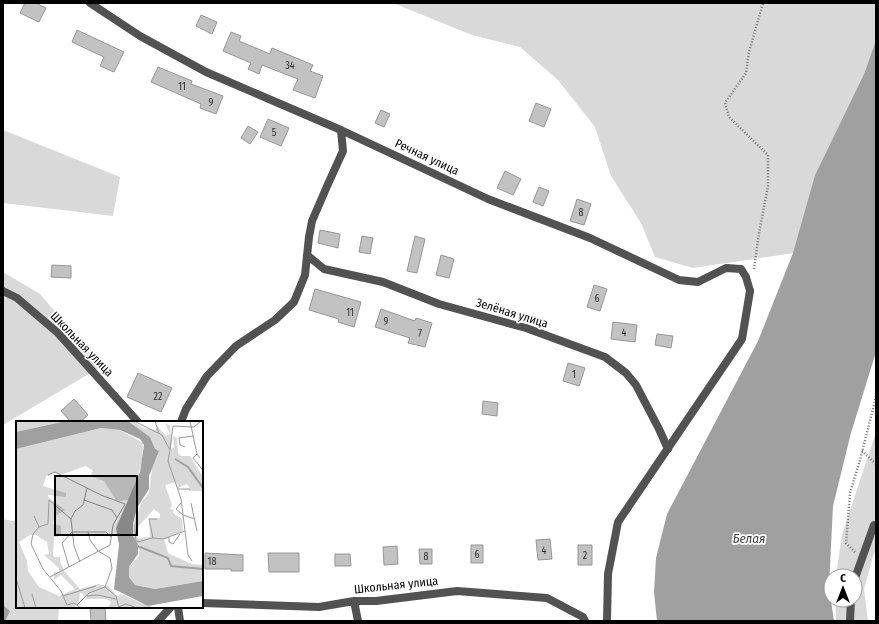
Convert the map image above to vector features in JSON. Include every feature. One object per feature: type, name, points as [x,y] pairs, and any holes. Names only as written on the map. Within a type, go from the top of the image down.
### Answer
[{"type":"street","name":"Речная улица","points":[[90,3],[140,36],[206,72],[341,130],[488,199],[590,238],[679,280],[698,282],[726,268],[741,269],[746,277],[750,291]]},
{"type":"street","points":[[181,421],[186,409],[207,376],[236,346],[275,320],[294,302],[305,275],[312,221],[343,151],[341,130]]},
{"type":"street","name":"Зелёная улица","points":[[307,255],[324,269],[383,282],[439,304],[526,328],[605,357],[626,373],[636,385],[668,449]]},
{"type":"street","name":"Школьная улица","points":[[3,291],[17,298],[58,332],[137,421]]},
{"type":"street","points":[[607,621],[608,574],[618,522],[742,339],[750,291]]},
{"type":"street","points":[[858,568],[874,525]]},
{"type":"street","name":"Школьная улица","points":[[203,602],[319,607],[354,601],[457,591],[547,598],[583,617],[586,621]]},
{"type":"street","points":[[354,601],[358,621]]},
{"type":"street","points":[[158,621],[170,608]]},
{"type":"street","points":[[178,608],[180,621]]},
{"type":"street","points":[[850,621],[851,608]]},
{"type":"path","points":[[750,291],[768,186],[768,155],[729,117],[725,103],[746,73],[749,52],[763,3]]},
{"type":"path","points":[[862,558],[846,543],[850,493],[876,397]]},
{"type":"path","points":[[862,451],[876,464]]},
{"type":"shaded area","points":[[393,3],[876,3],[876,40],[864,74],[815,175],[794,253],[693,268],[655,257],[641,223],[611,176],[595,127],[558,80],[520,47],[472,35]]},
{"type":"shaded area","points":[[3,130],[120,177],[113,216],[3,203]]},
{"type":"shaded area","points":[[3,272],[40,294],[102,366],[3,425]]},
{"type":"shaded area","points":[[876,432],[876,551],[874,553],[864,589],[868,621],[836,621],[835,608],[863,608],[863,568],[837,568],[842,535]]},
{"type":"shaded area","points":[[3,519],[16,522],[16,608],[59,608],[58,621],[3,621]]},
{"type":"water","name":"Белая","points":[[876,40],[876,352],[851,433],[833,506],[830,568],[823,568],[823,608],[832,608],[834,621],[657,621],[654,592],[656,558],[667,514],[758,341],[793,253],[815,175],[864,74]]},
{"type":"water","points":[[3,605],[10,611],[5,621],[3,621]]},
{"type":"building","points":[[25,3],[36,3],[46,8],[39,22],[20,13]]},
{"type":"building","points":[[201,15],[217,22],[212,34],[196,26]]},
{"type":"building","points":[[77,30],[124,52],[114,72],[100,66],[104,57],[72,42]]},
{"type":"building","points":[[231,32],[241,36],[239,41],[270,54],[272,48],[313,65],[310,71],[323,76],[315,98],[293,90],[298,79],[262,65],[259,74],[248,69],[251,63],[223,51]]},
{"type":"building","points":[[158,67],[192,81],[191,84],[223,96],[216,114],[200,108],[201,104],[151,82]]},
{"type":"building","points":[[536,103],[551,109],[544,127],[529,121]]},
{"type":"building","points":[[381,110],[390,114],[384,127],[375,123]]},
{"type":"building","points":[[268,119],[289,128],[281,146],[260,137]]},
{"type":"building","points":[[248,126],[258,132],[250,144],[241,138]]},
{"type":"building","points":[[505,171],[521,179],[513,195],[497,188]]},
{"type":"building","points":[[539,187],[549,191],[543,206],[533,202]]},
{"type":"building","points":[[577,199],[591,204],[584,225],[570,221]]},
{"type":"building","points":[[320,230],[340,234],[338,248],[318,243]]},
{"type":"building","points":[[362,236],[373,238],[370,254],[359,252]]},
{"type":"building","points":[[415,236],[425,239],[417,273],[407,271]]},
{"type":"building","points":[[441,255],[454,259],[449,278],[436,275]]},
{"type":"building","points":[[52,265],[71,266],[71,278],[51,277]]},
{"type":"building","points":[[594,285],[607,289],[600,311],[587,307]]},
{"type":"building","points":[[315,289],[361,302],[354,327],[338,322],[339,319],[309,310]]},
{"type":"building","points":[[381,309],[415,321],[416,318],[432,323],[425,347],[408,343],[410,338],[375,327]]},
{"type":"building","points":[[613,322],[637,325],[635,342],[611,339]]},
{"type":"building","points":[[657,334],[673,336],[671,348],[655,345]]},
{"type":"building","points":[[568,363],[585,368],[579,386],[563,381]]},
{"type":"building","points":[[138,373],[172,388],[161,412],[127,397]]},
{"type":"building","points":[[74,399],[88,415],[81,421],[70,421],[61,411]]},
{"type":"building","points":[[483,401],[498,403],[497,416],[482,414]]},
{"type":"building","points":[[550,539],[552,559],[538,560],[536,540]]},
{"type":"building","points":[[471,545],[483,545],[483,563],[471,563]]},
{"type":"building","points":[[578,545],[592,545],[592,565],[578,565]]},
{"type":"building","points":[[397,546],[398,564],[384,565],[383,547]]},
{"type":"building","points":[[419,549],[432,549],[432,564],[420,564]]},
{"type":"building","points":[[205,553],[243,555],[243,571],[231,571],[231,569],[205,569]]},
{"type":"building","points":[[268,553],[299,553],[299,572],[269,572]]},
{"type":"building","points":[[335,554],[350,554],[351,566],[335,566]]},
{"type":"building","points":[[90,608],[105,608],[106,621],[91,621]]}]
